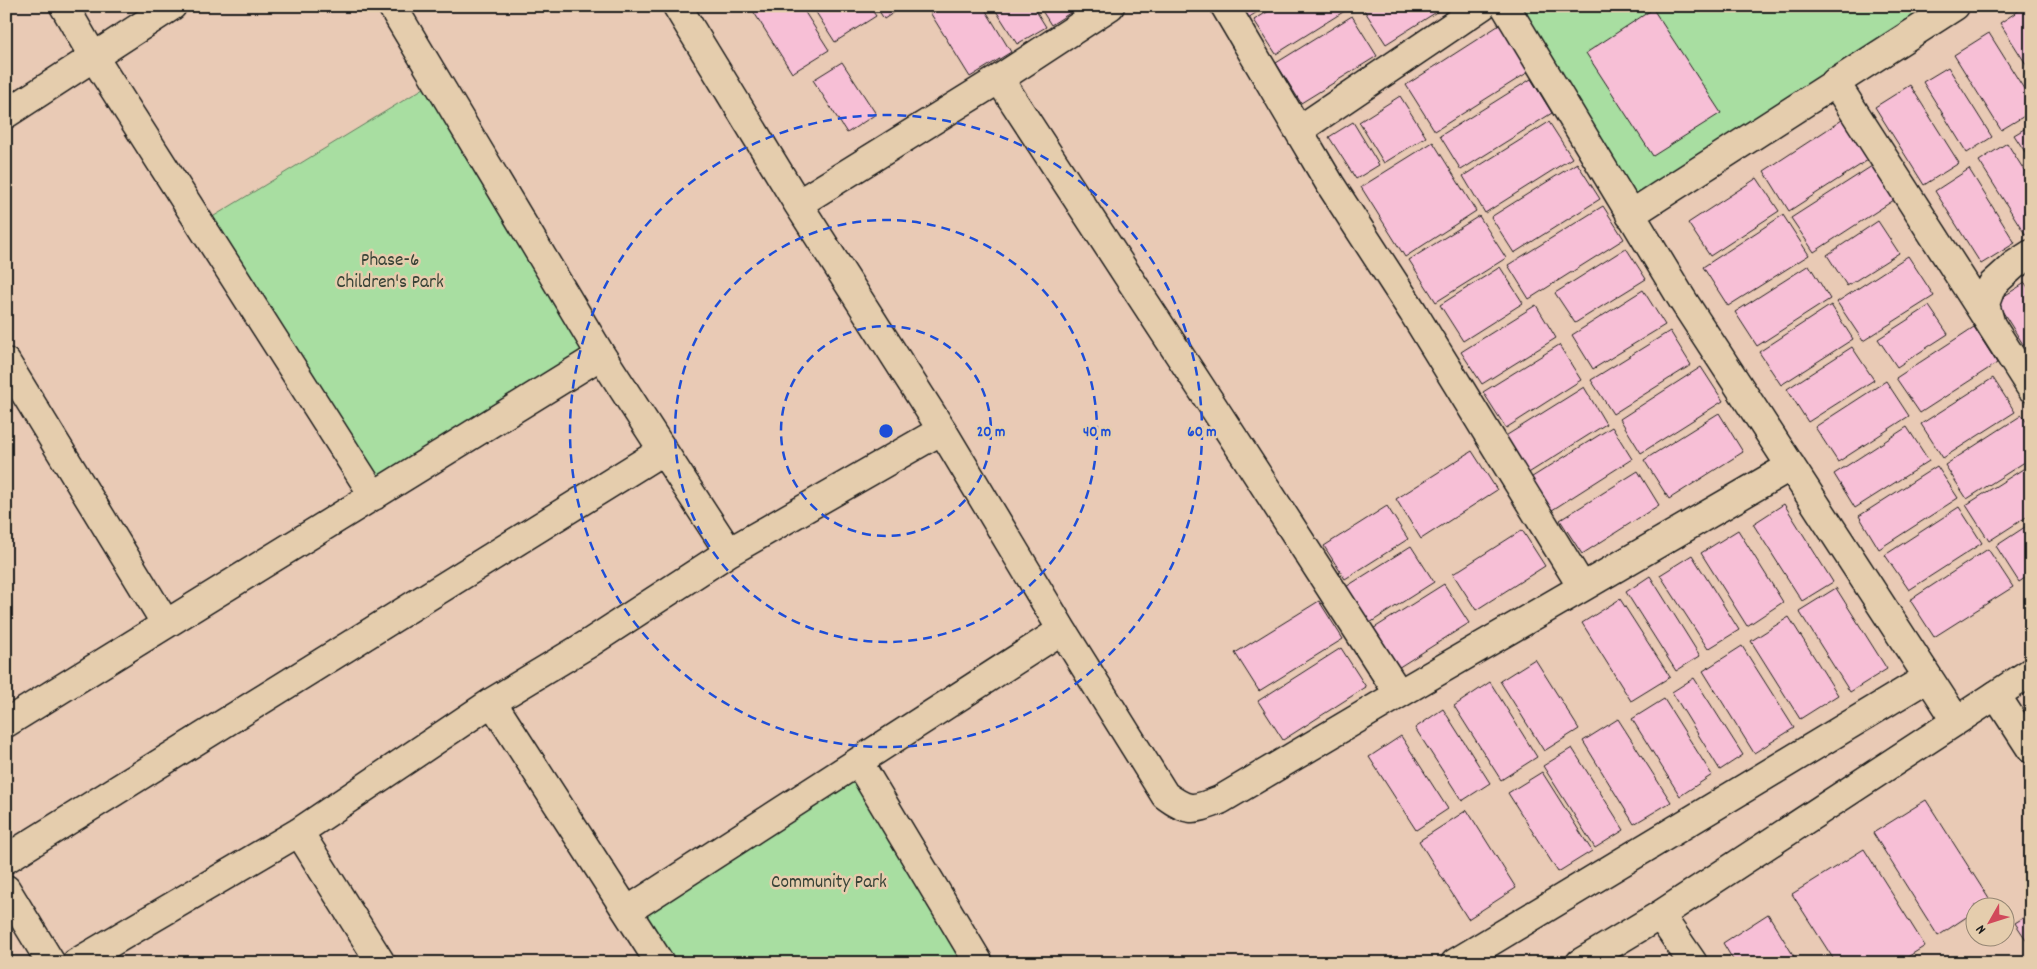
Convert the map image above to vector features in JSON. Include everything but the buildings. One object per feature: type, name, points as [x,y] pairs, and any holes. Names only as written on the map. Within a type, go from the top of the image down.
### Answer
[{"type":"street","points":[[64,6],[93,56],[374,496]]},
{"type":"street","points":[[6,114],[172,6]]},
{"type":"street","points":[[392,6],[601,355],[729,552]]},
{"type":"street","points":[[677,6],[798,204],[942,430],[1062,630],[1165,795],[1181,806],[1197,808],[1220,800],[1398,694],[1791,466]]},
{"type":"street","points":[[798,204],[999,79],[1110,6]]},
{"type":"street","points":[[1225,6],[1299,130],[1582,587]]},
{"type":"street","points":[[1299,130],[1482,6]]},
{"type":"street","points":[[1505,6],[1682,299],[1956,720]]},
{"type":"street","points":[[1630,215],[1955,6]]},
{"type":"street","points":[[999,79],[1398,694]]},
{"type":"street","points":[[1835,82],[2031,388]]},
{"type":"street","points":[[1991,325],[1985,304],[1992,285],[2014,265],[2031,254]]},
{"type":"street","points":[[6,723],[601,355]]},
{"type":"street","points":[[6,362],[166,624]]},
{"type":"street","points":[[76,963],[299,832],[492,702],[588,644],[729,552],[942,430]]},
{"type":"street","points":[[6,859],[662,451]]},
{"type":"street","points":[[627,911],[859,763],[1062,630]]},
{"type":"street","points":[[1580,963],[1660,915],[2031,672]]},
{"type":"street","points":[[1455,963],[1927,678]]},
{"type":"street","points":[[1996,694],[2031,749]]},
{"type":"street","points":[[492,702],[660,963]]},
{"type":"street","points":[[859,763],[978,963]]},
{"type":"street","points":[[299,832],[381,963]]},
{"type":"street","points":[[6,889],[51,963]]},
{"type":"street","points":[[1660,915],[1693,963]]},
{"type":"green space","points":[[1510,6],[1958,6],[1631,205]]},
{"type":"green space","name":"Phase-6 Children's Park","points":[[437,80],[597,358],[374,496],[201,224]]},
{"type":"green space","name":"Community Park","points":[[859,763],[979,963],[660,963],[627,911]]}]
